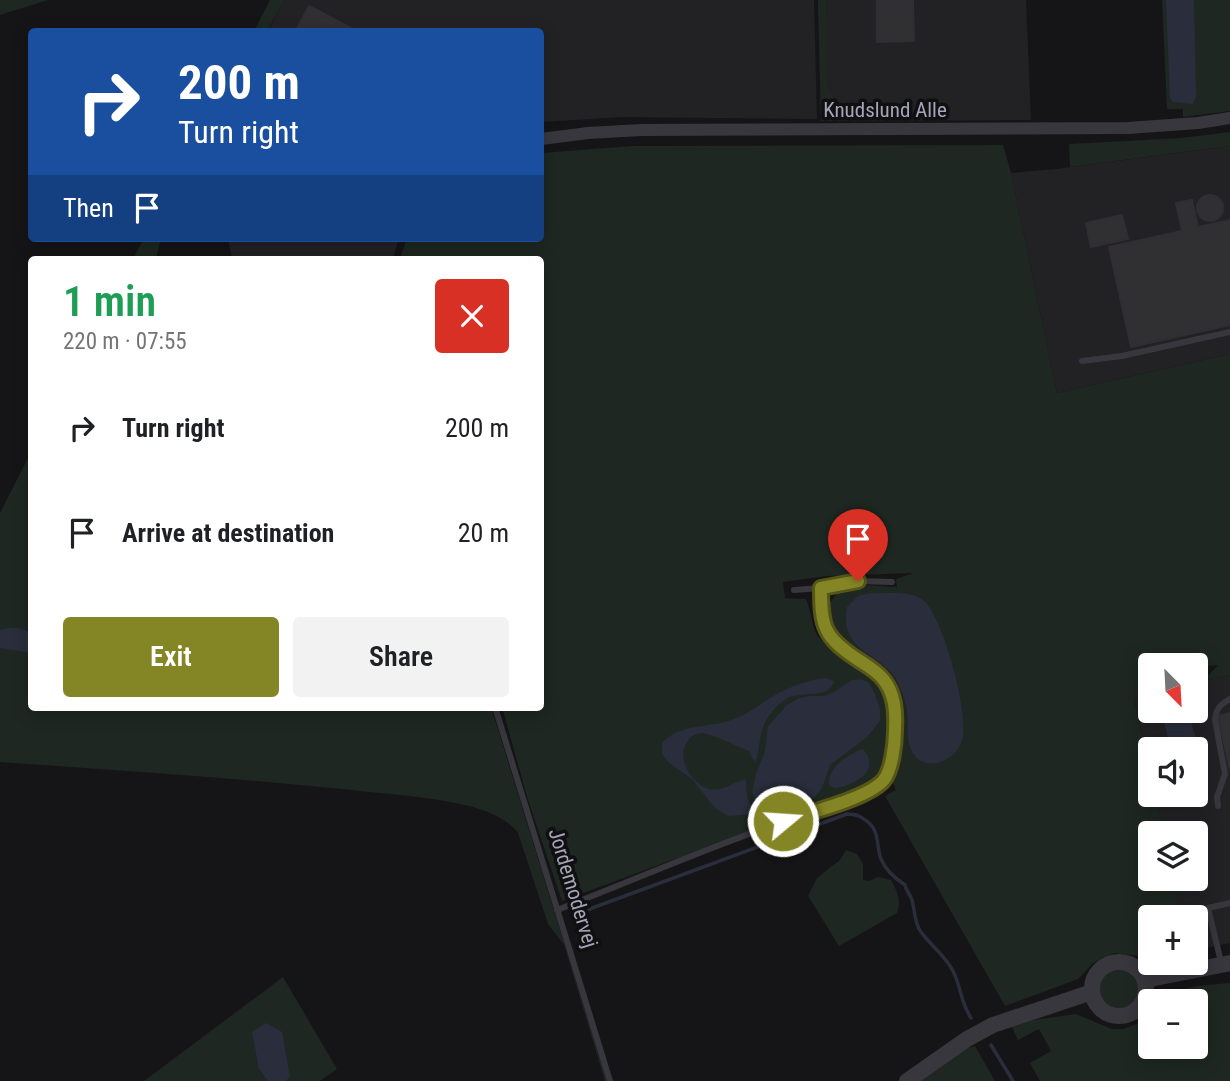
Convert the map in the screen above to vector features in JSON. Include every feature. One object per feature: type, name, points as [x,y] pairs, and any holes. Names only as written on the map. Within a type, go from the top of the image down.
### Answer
[{"type":"street","name":"Knudslund Alle","points":[[544,139],[641,130],[1128,128],[1230,118]]},
{"type":"street","points":[[1122,962],[1133,966],[1139,970],[1146,984],[1143,1003],[1127,1016],[1107,1014],[1100,1009],[1093,997],[1093,983],[1098,973],[1103,967],[1114,963],[1122,962]]},
{"type":"street","points":[[1146,984],[1226,964]]},
{"type":"street","points":[[907,1081],[975,1034],[993,1025],[1027,1013],[1093,997]]},
{"type":"lane","points":[[1082,361],[1122,356],[1230,332]]},
{"type":"lane","points":[[794,590],[858,581],[892,582]]},
{"type":"lane","points":[[557,910],[783,821],[867,792],[884,780],[894,751],[895,704],[883,678],[840,648],[827,634],[821,613],[821,588]]},
{"type":"lane","points":[[1218,806],[1217,797],[1225,774],[1215,720],[1220,704],[1230,699]]},
{"type":"lane","name":"Jordemodervej","points":[[496,711],[610,1081]]},
{"type":"lane","points":[[1226,964],[1208,908],[1230,904]]},
{"type":"shaded area","points":[[0,0],[48,0],[0,15]]},
{"type":"shaded area","points":[[270,0],[285,0],[269,28],[256,28]]},
{"type":"shaded area","points":[[285,0],[814,0],[817,119],[623,117],[544,122],[544,28],[269,28]]},
{"type":"shaded area","points":[[818,0],[1026,0],[1031,120],[821,121]]},
{"type":"shaded area","points":[[818,0],[826,0],[827,85],[845,121],[821,121]]},
{"type":"shaded area","points":[[1162,0],[1230,0],[1230,111],[1183,117],[1183,109],[1167,109]]},
{"type":"shaded area","points":[[1230,132],[1230,146],[1070,167],[1069,144],[1181,138]]},
{"type":"shaded area","points":[[1003,145],[1057,393],[1230,354],[1230,675],[1209,680],[1208,676],[1218,665],[1208,666],[1208,653],[1138,653],[1138,697],[1134,698],[1142,737],[1138,737],[1138,807],[1158,807],[1160,821],[1138,821],[1138,891],[1176,891],[1178,905],[1138,905],[1138,957],[1115,953],[1092,964],[1078,979],[1005,1006],[885,796],[896,790],[893,783],[901,756],[903,738],[900,694],[890,677],[832,634],[826,623],[825,610],[837,593],[848,586],[897,587],[896,579],[913,573],[827,576],[783,582],[785,598],[806,599],[819,638],[871,673],[886,687],[893,719],[891,744],[882,770],[871,785],[859,792],[686,857],[562,901],[528,800],[503,711],[544,711],[544,256],[401,256],[406,242],[544,242],[544,153],[632,146]]},
{"type":"shaded area","points":[[1230,146],[1230,354],[1057,393],[1011,173]]},
{"type":"shaded area","points":[[142,242],[160,242],[157,256],[135,256]]},
{"type":"shaded area","points":[[229,242],[398,242],[394,256],[231,256]]},
{"type":"shaded area","points":[[28,458],[28,711],[492,711],[607,1081],[564,945],[548,924],[518,833],[498,817],[473,807],[407,796],[213,777],[0,762],[0,513]]},
{"type":"shaded area","points":[[1230,675],[1230,943],[1208,947],[1208,905],[1178,905],[1176,891],[1208,891],[1208,821],[1160,821],[1157,807],[1208,807],[1208,737],[1142,737],[1139,723],[1208,723],[1208,680]]},
{"type":"shaded area","points":[[1138,696],[1138,716],[1134,697]]},
{"type":"shaded area","points":[[846,850],[857,854],[863,864],[863,880],[869,881],[878,877],[891,880],[899,904],[897,913],[839,946],[808,896],[817,878],[840,860]]},
{"type":"shaded area","points":[[1110,968],[1128,968],[1140,980],[1138,1001],[1128,1010],[1110,1010],[1098,998],[1098,980]]},
{"type":"shaded area","points":[[283,977],[337,1069],[320,1081],[286,1081],[290,1077],[259,1069],[268,1081],[144,1081]]},
{"type":"shaded area","points":[[1230,983],[1230,1081],[1040,1081],[1030,1063],[1051,1051],[1039,1029],[1018,1040],[1012,1027],[1034,1020],[1076,1014],[1112,1029],[1123,1029],[1138,1023],[1138,1059],[1208,1059],[1208,989],[1185,989]]},
{"type":"shaded area","points":[[975,1046],[995,1081],[918,1081],[965,1049]]},
{"type":"water","points":[[1166,0],[1194,0],[1196,96],[1193,104],[1173,102],[1170,98]]},
{"type":"water","points":[[871,593],[918,597],[931,610],[939,625],[953,667],[963,728],[959,747],[940,762],[925,763],[913,753],[908,738],[906,705],[896,679],[858,646],[848,631],[847,607],[858,596]]},
{"type":"water","points":[[19,628],[28,632],[28,653],[0,648],[0,630]]},
{"type":"water","points":[[824,678],[834,681],[827,691],[792,696],[773,711],[762,729],[756,762],[749,751],[706,734],[694,735],[684,747],[687,769],[702,786],[719,789],[746,779],[747,797],[754,814],[728,816],[715,808],[692,779],[669,763],[662,754],[662,743],[678,732],[734,719],[787,689]]},
{"type":"water","points":[[852,680],[868,682],[874,692],[880,709],[880,721],[867,737],[830,765],[822,788],[815,797],[792,809],[771,813],[763,811],[757,806],[752,792],[765,751],[768,726],[787,705],[797,699],[824,696]]},
{"type":"water","points":[[1164,723],[1192,723],[1195,737],[1168,737]]},
{"type":"water","points":[[863,749],[869,759],[866,773],[848,785],[832,787],[829,779],[836,766],[846,757]]},
{"type":"water","points":[[266,1023],[282,1032],[290,1077],[286,1081],[268,1081],[259,1069],[252,1032]]},
{"type":"building","points":[[877,0],[913,0],[914,41],[877,42]]},
{"type":"building","points":[[309,6],[351,28],[297,28]]},
{"type":"building","points":[[1210,195],[1219,199],[1223,208],[1219,217],[1210,221],[1201,217],[1197,208],[1201,199]]},
{"type":"building","points":[[1192,200],[1198,227],[1230,220],[1230,325],[1131,347],[1109,247],[1182,231],[1176,203]]},
{"type":"building","points":[[1122,215],[1128,239],[1091,247],[1086,223]]},
{"type":"building","points":[[1230,713],[1230,770],[1218,716]]},
{"type":"waterway","points":[[576,914],[847,814],[856,815],[872,826],[883,863],[891,874],[905,885],[919,928],[950,965],[971,1018]]},
{"type":"waterway","points":[[991,1045],[1013,1081]]},
{"type":"route","points":[[783,821],[867,792],[884,780],[894,751],[895,704],[890,689],[873,669],[840,648],[827,634],[821,613],[821,588],[858,581]]}]
